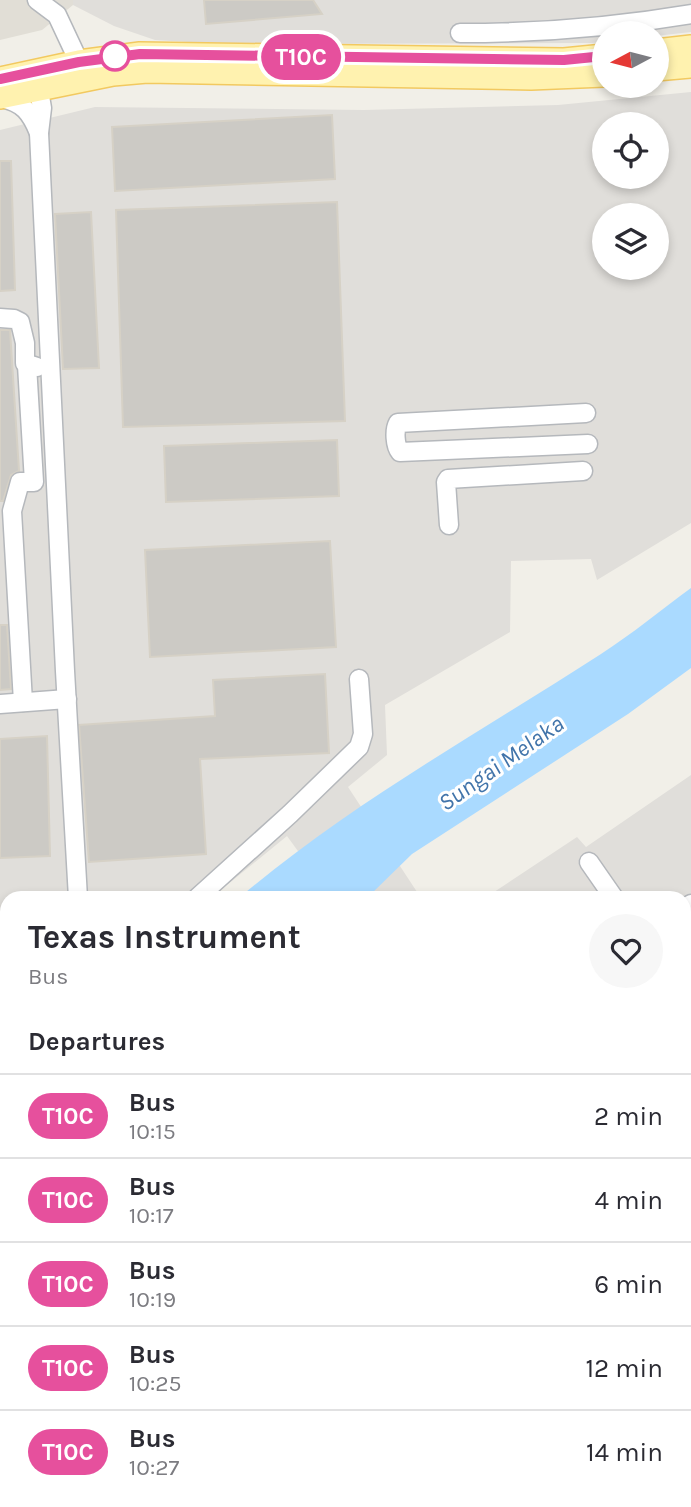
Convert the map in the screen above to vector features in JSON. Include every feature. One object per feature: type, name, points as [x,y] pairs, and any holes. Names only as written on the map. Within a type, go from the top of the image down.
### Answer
[{"type":"main road","points":[[669,50],[691,47]]},
{"type":"main road","points":[[0,97],[79,62],[115,56],[165,54],[564,60],[592,57]]},
{"type":"main road","points":[[669,68],[691,66]]},
{"type":"main road","points":[[0,79],[37,80],[147,71],[531,78],[592,75]]},
{"type":"street","points":[[37,0],[57,15],[79,62]]},
{"type":"street","points":[[460,33],[551,31],[630,24],[691,14]]},
{"type":"street","points":[[37,80],[42,108],[40,133],[78,891]]},
{"type":"street","points":[[0,97],[25,107],[40,133]]},
{"type":"street","points":[[0,318],[14,318],[20,322],[27,365],[34,482],[20,482],[12,511],[23,702]]},
{"type":"street","points":[[27,365],[36,368],[51,365]]},
{"type":"street","points":[[586,413],[398,423],[396,427],[400,452],[588,444]]},
{"type":"street","points":[[449,525],[448,480],[583,471]]},
{"type":"street","points":[[205,891],[299,806],[359,747],[363,734],[359,680]]},
{"type":"street","points":[[0,704],[67,699]]},
{"type":"street","points":[[589,862],[609,891]]},
{"type":"shaded area","points":[[0,0],[73,0],[73,5],[42,30],[0,40]]},
{"type":"shaded area","points":[[73,0],[691,0],[691,32],[669,35],[669,21],[592,21],[590,43],[223,44],[155,40],[114,26],[73,5]]},
{"type":"shaded area","points":[[691,92],[691,523],[597,580],[591,559],[511,561],[510,632],[385,705],[387,755],[348,787],[416,891],[327,891],[287,836],[220,891],[0,891],[0,130],[95,107],[364,110],[558,105],[630,98],[669,98],[669,94]]},
{"type":"shaded area","points":[[691,775],[691,891],[496,891],[577,837],[586,847]]},
{"type":"water","name":"Sungai Melaka","points":[[691,588],[691,668],[628,714],[412,854],[374,891],[248,891],[282,863],[371,800],[635,630]]},
{"type":"building","points":[[204,0],[313,0],[322,14],[206,24]]},
{"type":"building","points":[[332,115],[335,179],[115,191],[112,127]]},
{"type":"building","points":[[0,161],[11,161],[15,290],[0,291]]},
{"type":"building","points":[[337,202],[345,421],[123,427],[116,210]]},
{"type":"building","points":[[91,212],[99,368],[63,369],[55,214]]},
{"type":"building","points":[[0,330],[10,330],[19,471],[11,475],[3,501],[0,501]]},
{"type":"building","points":[[337,440],[339,496],[166,502],[164,446]]},
{"type":"building","points":[[330,541],[336,647],[150,657],[145,550]]},
{"type":"building","points":[[0,625],[7,625],[11,689],[0,690]]},
{"type":"building","points":[[325,674],[329,753],[200,759],[206,854],[89,862],[79,725],[215,716],[213,680]]},
{"type":"building","points":[[47,736],[50,856],[0,858],[0,739]]},
{"type":"bus line","name":"T10C","points":[[0,79],[79,62],[140,54],[564,60],[592,57]]}]
